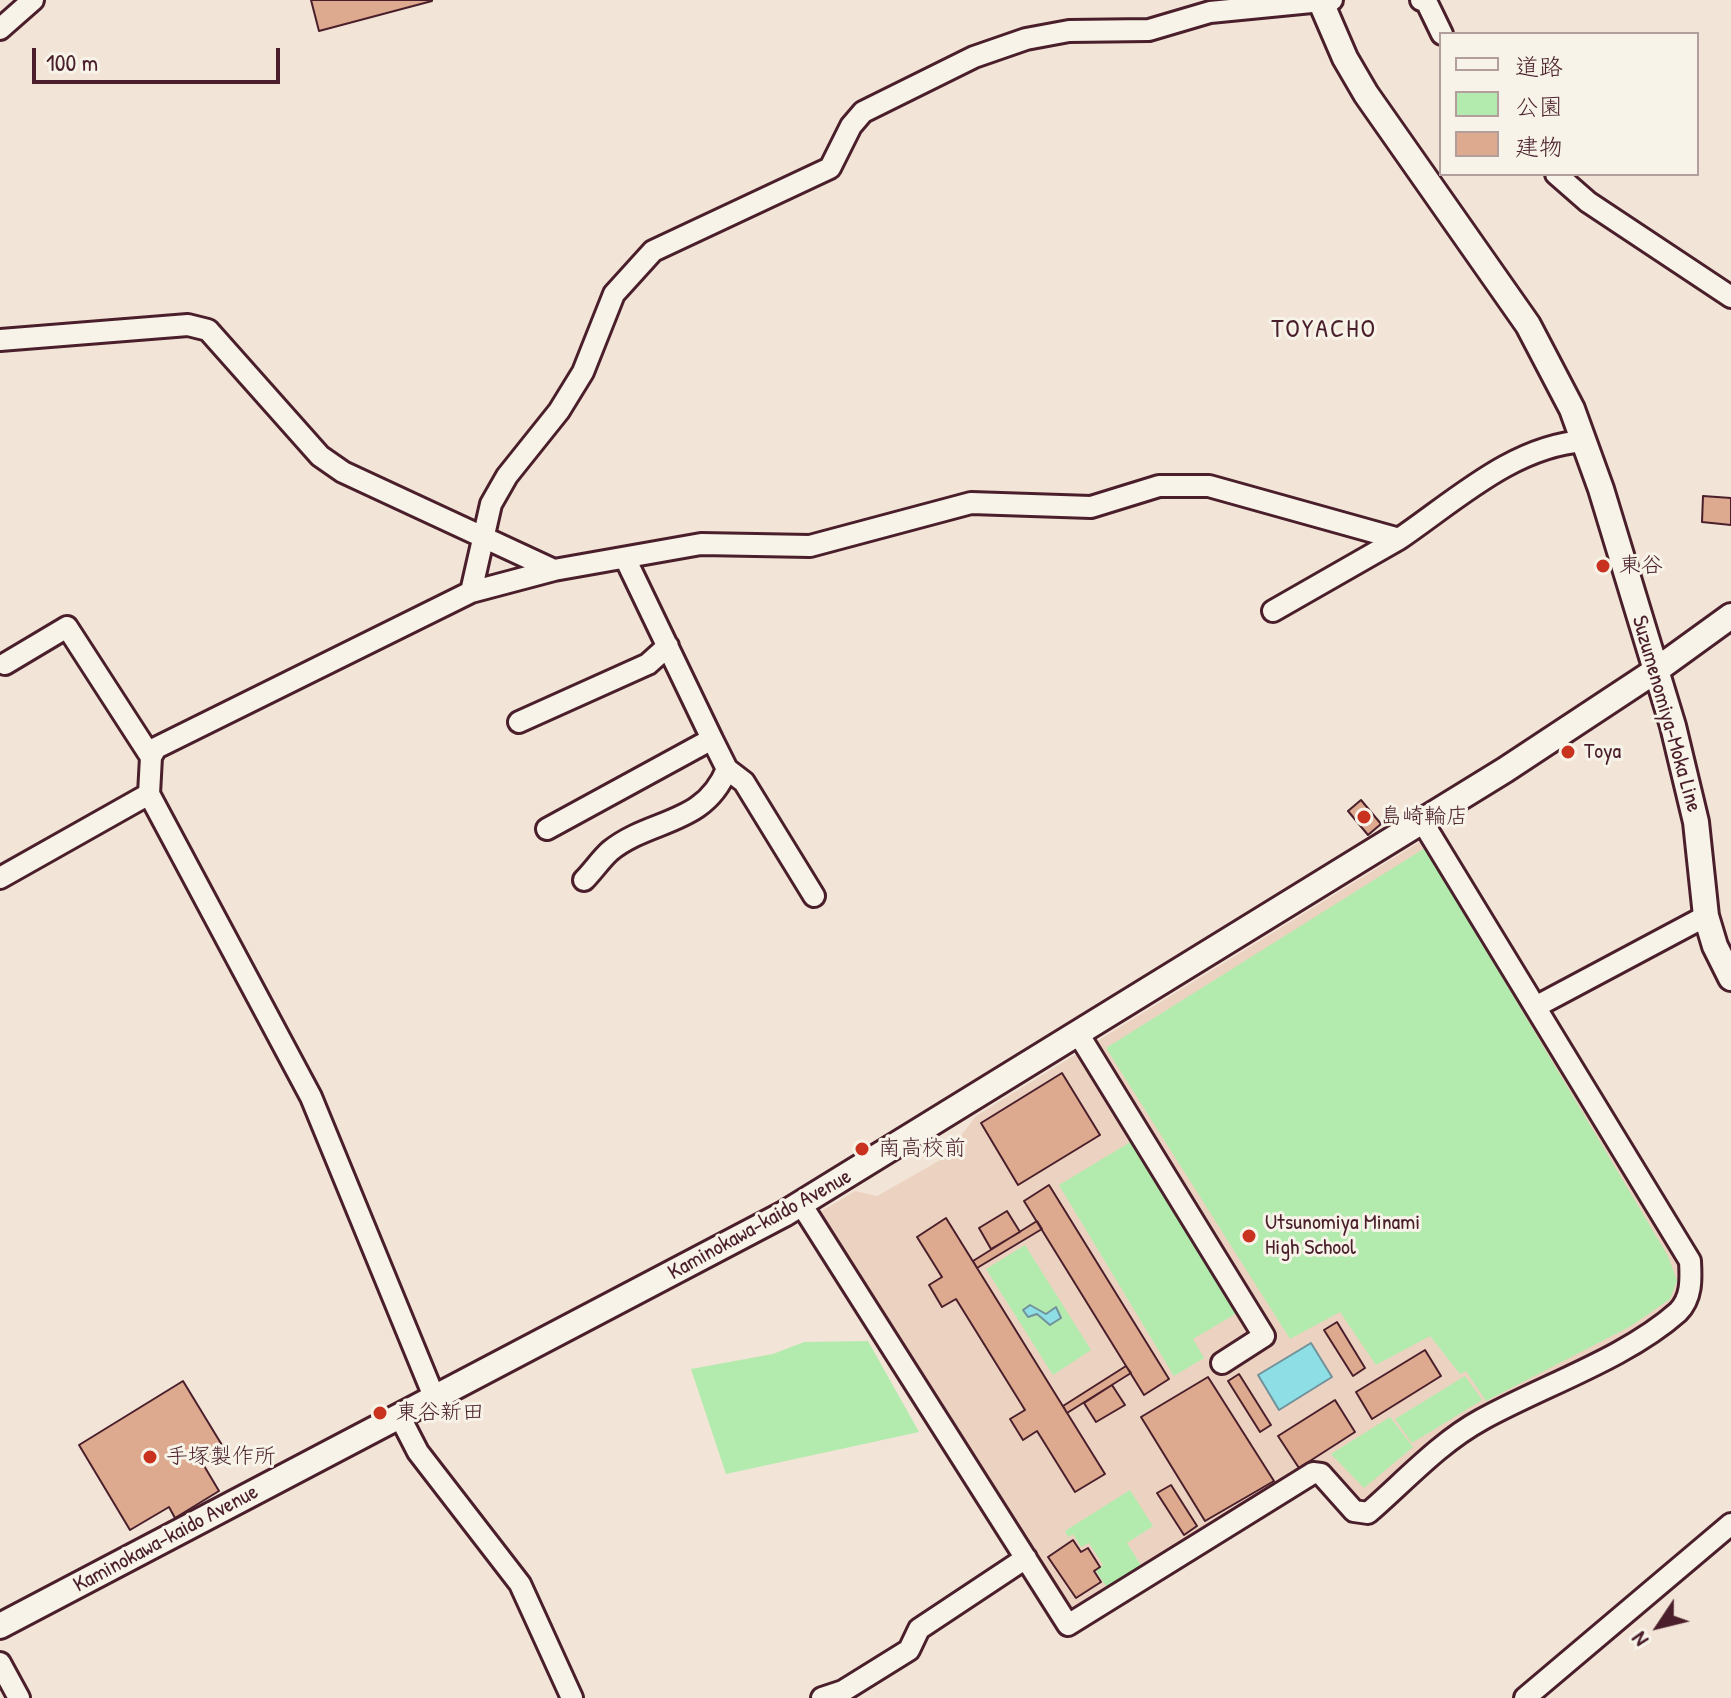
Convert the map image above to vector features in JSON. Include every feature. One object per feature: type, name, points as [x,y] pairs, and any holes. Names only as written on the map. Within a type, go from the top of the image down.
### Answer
[{"type":"main road","name":"Suzumenomiya-Moka Line","points":[[1324,0],[1366,94],[1528,325],[1553,368],[1584,441],[1694,810],[1706,916],[1715,946],[1731,978]]},
{"type":"main road","name":"Kaminokawa-kaido Avenue","points":[[0,1626],[801,1204],[1422,821],[1655,671],[1731,616]]},
{"type":"street","points":[[0,29],[33,0]]},
{"type":"street","points":[[471,592],[481,536],[491,504],[507,476],[559,411],[583,372],[614,294],[653,251],[830,168],[851,126],[863,112],[974,57],[1026,39],[1069,31],[1149,30],[1210,12],[1324,0]]},
{"type":"street","points":[[1421,0],[1426,1],[1441,32]]},
{"type":"street","points":[[1558,176],[1588,202],[1731,297]]},
{"type":"street","points":[[0,340],[188,325],[208,330],[320,456],[343,472],[554,570]]},
{"type":"street","points":[[1273,611],[1399,539],[1519,458],[1555,445],[1584,441]]},
{"type":"street","points":[[435,1399],[311,1097],[149,794],[151,757],[156,748],[471,592],[554,570],[701,544],[810,546],[971,503],[1091,507],[1159,486],[1209,486],[1399,539]]},
{"type":"street","points":[[625,558],[727,769],[744,782],[814,896]]},
{"type":"street","points":[[5,664],[67,627],[151,757]]},
{"type":"street","points":[[519,722],[648,664],[668,646]]},
{"type":"street","points":[[547,829],[712,739]]},
{"type":"street","points":[[584,880],[611,850],[701,807],[720,785],[727,769]]},
{"type":"street","points":[[0,878],[149,794]]},
{"type":"street","points":[[801,1204],[1068,1625],[1313,1473],[1321,1474],[1354,1511],[1368,1513],[1445,1445],[1477,1422],[1631,1343],[1680,1310],[1691,1289],[1690,1261],[1422,821]]},
{"type":"street","points":[[1537,1006],[1706,916]]},
{"type":"street","points":[[1079,1035],[1264,1336],[1222,1363]]},
{"type":"street","points":[[400,1417],[418,1452],[520,1584],[572,1698]]},
{"type":"street","points":[[1540,1694],[1731,1524]]},
{"type":"street","points":[[822,1698],[846,1694],[909,1650],[919,1629],[1026,1558]]},
{"type":"street","points":[[0,1663],[19,1698]]},
{"type":"shaded area","name":"Utsunomiya Minami High School","points":[[1426,838],[1682,1257],[1686,1287],[1672,1307],[1634,1335],[1432,1444],[1362,1504],[1321,1461],[1073,1614],[817,1214],[855,1191],[877,1196],[944,1158],[976,1116]]},
{"type":"green space","points":[[1425,848],[1668,1256],[1677,1281],[1670,1299],[1631,1326],[1486,1401],[1466,1371],[1460,1374],[1430,1336],[1376,1365],[1340,1312],[1290,1339],[1106,1048]]},
{"type":"green space","points":[[1132,1141],[1237,1313],[1193,1339],[1204,1358],[1174,1376],[1059,1185]]},
{"type":"green space","points":[[1025,1245],[1091,1350],[1053,1375],[986,1269]]},
{"type":"green space","points":[[868,1341],[919,1432],[726,1474],[691,1369],[773,1354],[804,1342]]},
{"type":"green space","points":[[1465,1376],[1482,1400],[1412,1443],[1395,1419]]},
{"type":"green space","points":[[1390,1417],[1413,1447],[1364,1488],[1331,1454]]},
{"type":"green space","points":[[1130,1490],[1153,1526],[1127,1543],[1142,1567],[1108,1589],[1096,1571],[1103,1565],[1089,1543],[1081,1547],[1073,1534],[1068,1537],[1065,1531]]},
{"type":"water","points":[[1030,1305],[1046,1314],[1056,1307],[1061,1318],[1050,1325],[1037,1314],[1028,1317],[1023,1310]]},
{"type":"water","points":[[1311,1343],[1332,1377],[1279,1410],[1258,1375]]},
{"type":"building","points":[[311,0],[432,0],[432,1],[319,31]]},
{"type":"building","points":[[1703,496],[1731,498],[1731,525],[1702,522]]},
{"type":"building","name":"島崎輪店","points":[[1361,800],[1381,824],[1368,835],[1348,811]]},
{"type":"building","points":[[1062,1073],[1100,1135],[1018,1185],[981,1123]]},
{"type":"building","points":[[1049,1185],[1169,1379],[1144,1395],[1024,1201]]},
{"type":"building","points":[[1007,1211],[1020,1232],[991,1249],[979,1228]]},
{"type":"building","points":[[946,1218],[1105,1474],[1075,1492],[1037,1431],[1023,1440],[1010,1419],[1025,1410],[956,1299],[942,1307],[929,1285],[942,1277],[917,1237]]},
{"type":"building","points":[[1037,1221],[1042,1229],[977,1268],[973,1261]]},
{"type":"building","points":[[1337,1322],[1365,1368],[1353,1376],[1324,1330]]},
{"type":"building","points":[[1425,1350],[1441,1376],[1372,1419],[1356,1392]]},
{"type":"building","points":[[1126,1366],[1131,1373],[1067,1413],[1063,1406]]},
{"type":"building","points":[[1239,1374],[1271,1425],[1260,1432],[1228,1381]]},
{"type":"building","points":[[1208,1377],[1274,1481],[1205,1521],[1141,1417]]},
{"type":"building","name":"手塚製作所","points":[[183,1381],[225,1450],[203,1464],[219,1491],[175,1518],[169,1507],[130,1530],[79,1445]]},
{"type":"building","points":[[1112,1385],[1125,1405],[1096,1422],[1084,1403]]},
{"type":"building","points":[[1335,1400],[1355,1432],[1299,1468],[1278,1436]]},
{"type":"building","points":[[1171,1485],[1197,1526],[1184,1535],[1157,1493]]},
{"type":"building","points":[[1073,1540],[1081,1552],[1088,1548],[1100,1567],[1094,1571],[1101,1582],[1076,1598],[1048,1557]]},
{"type":"place","name":"東谷","points":[[1603,566]]},
{"type":"place","name":"Toya","points":[[1568,752]]},
{"type":"place","name":"島崎輪店","points":[[1364,817]]},
{"type":"place","name":"南高校前","points":[[862,1149]]},
{"type":"place","name":"Utsunomiya Minami High School","points":[[1249,1236]]},
{"type":"place","name":"東谷新田","points":[[380,1413]]},
{"type":"place","name":"手塚製作所","points":[[150,1457]]},
{"type":"district","name":"TOYACHO","points":[[1324,330]]}]
